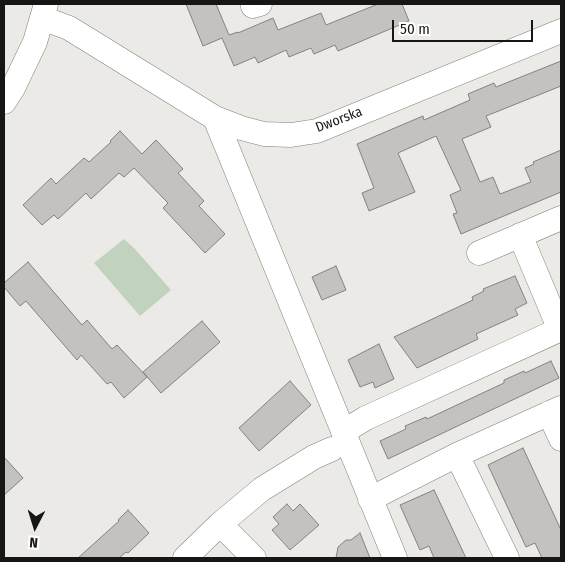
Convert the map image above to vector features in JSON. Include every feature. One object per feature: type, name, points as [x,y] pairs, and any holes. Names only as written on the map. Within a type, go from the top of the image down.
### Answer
[{"type":"street","points":[[4,102],[26,63],[35,42],[44,11]]},
{"type":"street","name":"Dworska","points":[[44,11],[215,118],[264,134],[291,135],[317,131],[561,31]]},
{"type":"street","points":[[215,118],[337,440],[370,499],[395,558]]},
{"type":"street","points":[[479,253],[561,218]]},
{"type":"street","points":[[185,558],[220,524],[262,489],[314,457],[366,418],[561,330],[520,235]]},
{"type":"street","points":[[370,499],[457,455],[555,410],[561,438]]},
{"type":"street","points":[[457,455],[507,558]]},
{"type":"street","points":[[220,524],[254,558]]},
{"type":"green space","points":[[124,239],[171,290],[140,316],[94,263]]},
{"type":"building","points":[[186,4],[216,4],[229,35],[273,18],[278,30],[321,13],[326,25],[378,4],[402,4],[409,21],[338,51],[335,45],[314,54],[311,48],[289,57],[286,50],[258,63],[255,57],[234,66],[222,38],[203,46]]},
{"type":"building","points":[[561,61],[561,86],[486,116],[491,127],[462,139],[480,182],[493,177],[500,194],[531,182],[525,168],[534,164],[533,162],[561,150],[561,192],[461,234],[453,214],[457,213],[450,195],[461,190],[436,136],[398,153],[415,192],[369,211],[362,193],[374,188],[357,144],[423,116],[424,120],[470,100],[468,94],[494,83],[496,87]]},
{"type":"building","points":[[120,131],[142,154],[156,140],[183,169],[178,173],[204,201],[199,206],[225,234],[205,253],[163,208],[168,203],[134,168],[124,177],[119,173],[91,199],[86,193],[58,219],[54,215],[42,225],[23,205],[51,178],[56,184],[84,158],[89,162]]},
{"type":"building","points":[[28,262],[82,325],[87,320],[112,349],[117,345],[147,377],[124,398],[111,382],[107,384],[81,355],[77,360],[26,301],[20,306],[4,287],[4,283]]},
{"type":"building","points":[[336,266],[346,290],[322,300],[312,277]]},
{"type":"building","points":[[515,276],[527,303],[515,309],[518,315],[476,334],[478,339],[417,368],[394,337],[473,300],[472,297],[484,291],[483,289]]},
{"type":"building","points":[[202,321],[220,342],[161,393],[143,372]]},
{"type":"building","points":[[379,344],[394,379],[375,388],[373,382],[360,387],[348,360]]},
{"type":"building","points":[[551,361],[559,378],[388,459],[380,441],[406,429],[405,426],[426,417],[427,419],[504,383],[504,380]]},
{"type":"building","points":[[290,381],[311,405],[259,451],[239,428]]},
{"type":"building","points":[[523,448],[561,530],[561,558],[542,558],[535,543],[526,547],[488,465]]},
{"type":"building","points":[[4,457],[23,478],[4,495]]},
{"type":"building","points":[[434,490],[466,558],[434,558],[429,546],[420,550],[400,505]]},
{"type":"building","points":[[287,504],[293,511],[300,504],[319,525],[290,550],[272,530],[279,524],[273,517]]},
{"type":"building","points":[[128,510],[149,533],[128,553],[126,552],[119,558],[78,558],[119,521]]},
{"type":"building","points":[[360,533],[370,558],[336,558],[338,547],[346,540],[351,540]]}]
